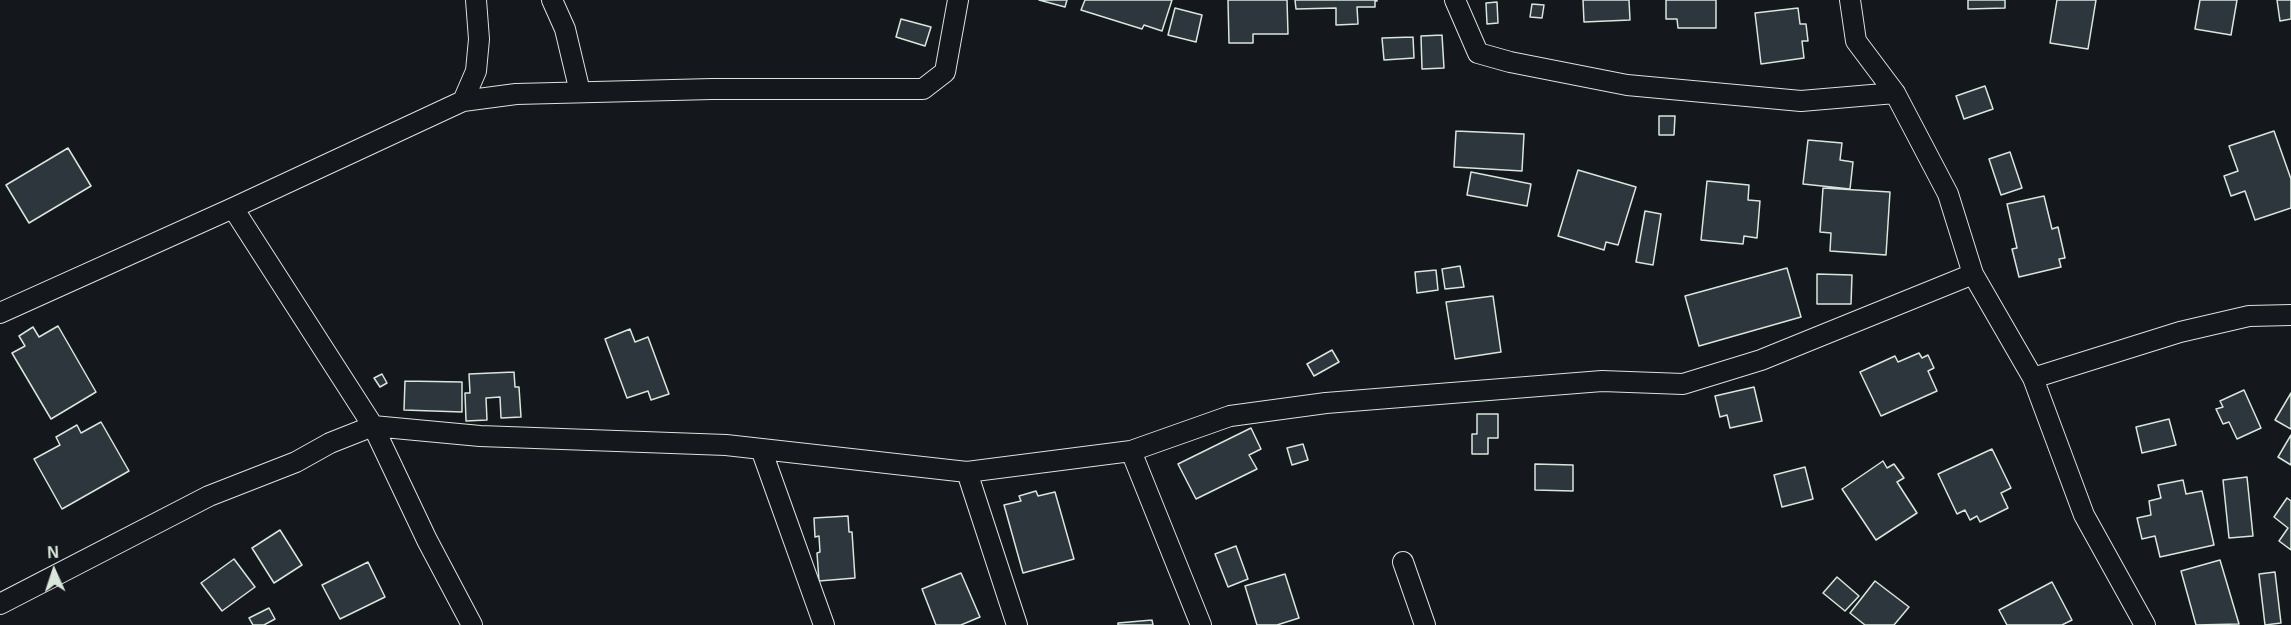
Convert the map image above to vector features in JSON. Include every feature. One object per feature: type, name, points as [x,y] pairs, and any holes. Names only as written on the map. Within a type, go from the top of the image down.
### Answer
[{"type":"street","points":[[463,101],[476,70],[479,39],[476,0]]},
{"type":"street","points":[[552,0],[565,29],[580,92]]},
{"type":"street","points":[[0,313],[463,101],[516,94],[580,92],[712,89],[923,89],[945,72],[958,0]]},
{"type":"street","points":[[1455,0],[1478,52],[1510,62],[1627,86],[1801,101],[1895,93]]},
{"type":"street","points":[[1850,0],[1856,41],[1895,93],[1948,194],[1973,274],[2033,378],[2084,515],[2145,625]]},
{"type":"street","points":[[233,208],[373,426],[472,625]]},
{"type":"street","points":[[0,604],[209,496],[296,462],[330,443],[373,426],[480,436],[726,445],[968,472],[1131,451],[1230,416],[1326,403],[1602,381],[1683,384],[1761,360],[1973,274]]},
{"type":"street","points":[[2033,378],[2180,332],[2249,316],[2291,315]]},
{"type":"street","points":[[761,449],[824,625]]},
{"type":"street","points":[[1131,451],[1201,625]]},
{"type":"street","points":[[968,472],[1017,625]]},
{"type":"street","points":[[1403,562],[1425,625]]},
{"type":"building","points":[[1039,0],[1067,0],[1065,7]]},
{"type":"building","points":[[1085,0],[1172,0],[1162,31],[1144,25],[1142,29],[1081,10]]},
{"type":"building","points":[[1228,0],[1287,0],[1288,34],[1253,34],[1253,43],[1229,43]]},
{"type":"building","points":[[1295,0],[1377,1],[1375,1],[1375,7],[1357,7],[1358,24],[1336,25],[1336,8],[1296,9]]},
{"type":"building","points":[[1583,0],[1629,0],[1630,20],[1584,22]]},
{"type":"building","points":[[1666,0],[1716,0],[1716,28],[1678,28],[1677,19],[1666,19]]},
{"type":"building","points":[[1968,0],[2005,0],[2005,8],[1968,9]]},
{"type":"building","points":[[2057,0],[2096,0],[2088,49],[2050,43]]},
{"type":"building","points":[[2200,0],[2237,0],[2231,35],[2195,29]]},
{"type":"building","points":[[2277,0],[2291,0],[2291,19],[2280,21]]},
{"type":"building","points":[[1497,2],[1498,23],[1487,24],[1486,3]]},
{"type":"building","points":[[1532,4],[1544,5],[1542,18],[1530,17]]},
{"type":"building","points":[[1175,8],[1202,15],[1196,42],[1168,35]]},
{"type":"building","points":[[1798,8],[1800,24],[1806,24],[1808,41],[1802,41],[1804,58],[1761,64],[1755,13]]},
{"type":"building","points":[[901,19],[931,27],[925,46],[896,37]]},
{"type":"building","points":[[1442,35],[1444,68],[1422,69],[1421,36]]},
{"type":"building","points":[[1413,37],[1414,58],[1384,60],[1382,38]]},
{"type":"building","points":[[1985,86],[1993,109],[1964,119],[1956,96]]},
{"type":"building","points":[[1659,116],[1675,116],[1674,135],[1659,135]]},
{"type":"building","points":[[1456,131],[1524,134],[1522,171],[1454,167]]},
{"type":"building","points":[[2274,131],[2291,179],[2291,208],[2255,220],[2245,191],[2231,196],[2224,176],[2238,171],[2229,146]]},
{"type":"building","points":[[1808,140],[1842,143],[1840,160],[1853,162],[1850,189],[1803,184]]},
{"type":"building","points":[[68,148],[91,186],[29,223],[6,185]]},
{"type":"building","points":[[2010,152],[2022,188],[2001,195],[1989,159]]},
{"type":"building","points":[[1578,170],[1636,187],[1618,245],[1606,242],[1604,250],[1558,236]]},
{"type":"building","points":[[1471,172],[1531,184],[1527,206],[1467,195]]},
{"type":"building","points":[[1707,181],[1749,185],[1748,200],[1760,201],[1757,238],[1744,236],[1743,244],[1701,240]]},
{"type":"building","points":[[1823,188],[1890,192],[1886,255],[1830,251],[1831,233],[1820,232]]},
{"type":"building","points":[[2044,196],[2052,229],[2058,227],[2065,258],[2059,259],[2061,267],[2019,277],[2012,249],[2017,248],[2007,204]]},
{"type":"building","points":[[1645,211],[1661,214],[1653,265],[1636,262]]},
{"type":"building","points":[[1460,266],[1464,287],[1445,289],[1442,269]]},
{"type":"building","points":[[1787,268],[1801,317],[1699,346],[1685,296]]},
{"type":"building","points":[[1436,270],[1438,290],[1417,293],[1415,272]]},
{"type":"building","points":[[1817,274],[1852,275],[1851,304],[1817,304]]},
{"type":"building","points":[[1493,296],[1501,352],[1455,359],[1446,302]]},
{"type":"building","points":[[58,326],[96,392],[51,419],[12,353],[25,346],[19,336],[33,327],[39,337]]},
{"type":"building","points":[[630,329],[635,342],[648,337],[669,394],[651,400],[648,391],[627,398],[605,339]]},
{"type":"building","points":[[1332,350],[1339,362],[1314,376],[1307,364]]},
{"type":"building","points":[[1919,353],[1922,358],[1928,355],[1934,368],[1928,371],[1937,391],[1881,416],[1860,372],[1895,356],[1898,362]]},
{"type":"building","points":[[514,372],[515,387],[519,387],[521,417],[501,418],[500,397],[486,398],[487,420],[466,421],[465,393],[470,393],[469,374]]},
{"type":"building","points":[[382,374],[387,383],[380,387],[374,378]]},
{"type":"building","points":[[405,381],[462,382],[462,412],[404,410]]},
{"type":"building","points":[[1754,387],[1762,421],[1730,428],[1727,415],[1720,417],[1715,396]]},
{"type":"building","points":[[2244,390],[2261,428],[2237,439],[2229,422],[2223,424],[2216,409],[2223,407],[2220,401]]},
{"type":"building","points":[[2291,393],[2291,429],[2275,420]]},
{"type":"building","points":[[1477,414],[1498,414],[1498,438],[1488,438],[1488,454],[1472,454],[1472,434],[1477,434]]},
{"type":"building","points":[[2169,419],[2176,445],[2142,453],[2136,427]]},
{"type":"building","points":[[101,422],[129,471],[62,509],[34,459],[60,445],[56,437],[77,425],[81,433]]},
{"type":"building","points":[[1251,428],[1261,449],[1249,455],[1257,469],[1196,499],[1178,464]]},
{"type":"building","points":[[2291,435],[2291,465],[2278,457]]},
{"type":"building","points":[[1303,444],[1308,460],[1292,465],[1287,448]]},
{"type":"building","points":[[1992,449],[2011,488],[2001,493],[2008,508],[1980,522],[1977,516],[1970,520],[1965,510],[1957,514],[1938,474]]},
{"type":"building","points":[[1883,461],[1887,468],[1894,464],[1904,478],[1897,482],[1917,513],[1876,540],[1842,489]]},
{"type":"building","points":[[1535,464],[1573,465],[1573,491],[1535,490]]},
{"type":"building","points":[[1805,467],[1813,499],[1782,507],[1774,475]]},
{"type":"building","points":[[2247,477],[2253,536],[2229,538],[2223,480]]},
{"type":"building","points":[[2183,480],[2186,494],[2202,491],[2214,545],[2160,557],[2155,536],[2142,539],[2137,518],[2151,515],[2149,501],[2161,498],[2158,485]]},
{"type":"building","points":[[1036,491],[1038,496],[1055,492],[1074,559],[1023,573],[1004,505],[1021,501],[1019,496]]},
{"type":"building","points":[[2287,498],[2291,501],[2291,550],[2279,541],[2288,528],[2274,517]]},
{"type":"building","points":[[848,516],[849,532],[852,532],[855,578],[819,581],[817,553],[820,552],[819,536],[815,537],[814,518]]},
{"type":"building","points":[[280,530],[302,565],[274,583],[252,548]]},
{"type":"building","points":[[1236,546],[1248,579],[1228,587],[1215,554]]},
{"type":"building","points":[[234,559],[255,587],[222,611],[201,583]]},
{"type":"building","points":[[2220,560],[2239,624],[2196,625],[2181,571]]},
{"type":"building","points":[[368,562],[385,597],[340,619],[322,585]]},
{"type":"building","points":[[2275,572],[2281,623],[2265,625],[2259,574]]},
{"type":"building","points":[[961,573],[980,617],[961,625],[936,625],[922,589]]},
{"type":"building","points":[[1285,574],[1299,618],[1277,625],[1257,625],[1245,586]]},
{"type":"building","points":[[1837,577],[1859,596],[1845,611],[1823,593]]},
{"type":"building","points":[[1875,581],[1909,607],[1894,625],[1865,625],[1850,613]]},
{"type":"building","points":[[2052,582],[2072,620],[2062,625],[2007,625],[1999,610]]},
{"type":"building","points":[[269,608],[275,619],[264,625],[253,625],[249,618]]},
{"type":"building","points":[[1152,620],[1153,625],[1118,625],[1118,623]]}]
